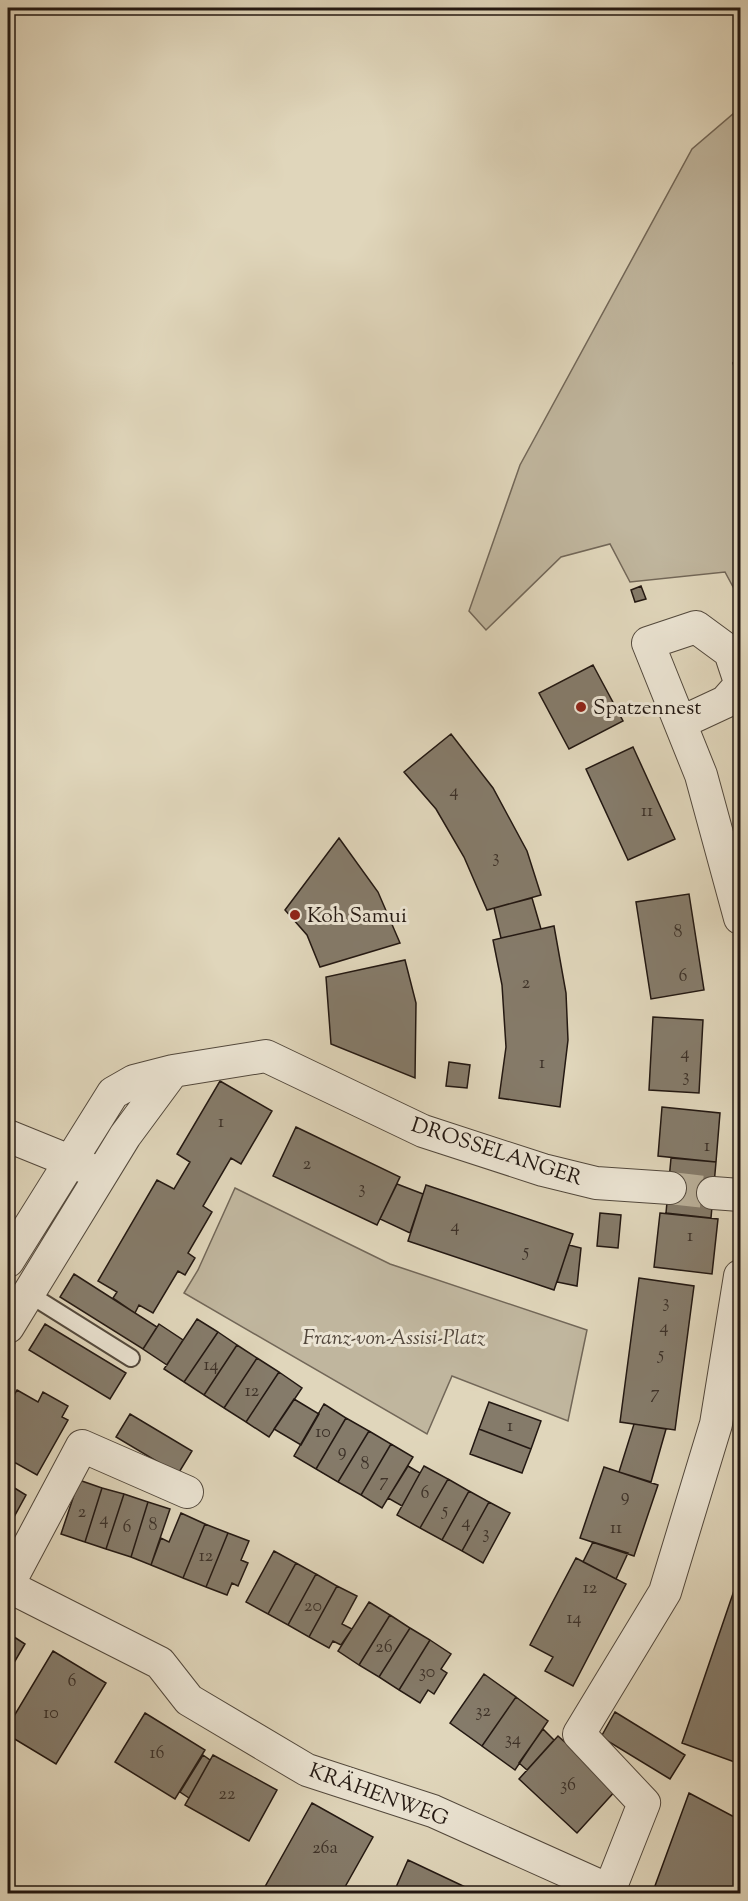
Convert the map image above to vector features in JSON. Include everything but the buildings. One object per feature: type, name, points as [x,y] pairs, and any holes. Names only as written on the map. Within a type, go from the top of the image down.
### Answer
[{"type":"street","points":[[682,722],[725,702],[741,684],[730,652],[696,627],[648,643],[682,722],[701,775],[741,918]]},
{"type":"street","name":"DROSSELANGER","points":[[173,1071],[266,1056],[423,1131],[477,1149],[543,1170],[596,1183],[670,1188]]},
{"type":"street","points":[[8,1261],[113,1093],[134,1082],[173,1071]]},
{"type":"street","points":[[8,1327],[125,1136],[173,1071]]},
{"type":"street","points":[[8,1136],[70,1159],[101,1175]]},
{"type":"street","name":"KRÄHENWEG","points":[[8,1586],[160,1663],[189,1700],[307,1770],[433,1811],[609,1892],[644,1803],[579,1734],[665,1592],[716,1424],[741,1275]]},
{"type":"street","points":[[8,1586],[82,1446],[187,1492]]},
{"type":"lane","points":[[29,1294],[131,1358]]},
{"type":"green space","points":[[740,108],[740,600],[725,572],[630,582],[610,544],[561,557],[486,630],[469,611],[520,465],[692,149]]},
{"type":"green space","name":"Franz-von-Assisi-Platz","points":[[235,1188],[390,1264],[587,1330],[568,1421],[452,1376],[427,1434],[184,1293],[198,1270]]},
{"type":"tunnel","points":[[670,1188],[713,1193]]},
{"type":"place","name":"Spatzennest","points":[[581,707]]},
{"type":"place","name":"Koh Samui","points":[[295,915]]}]
